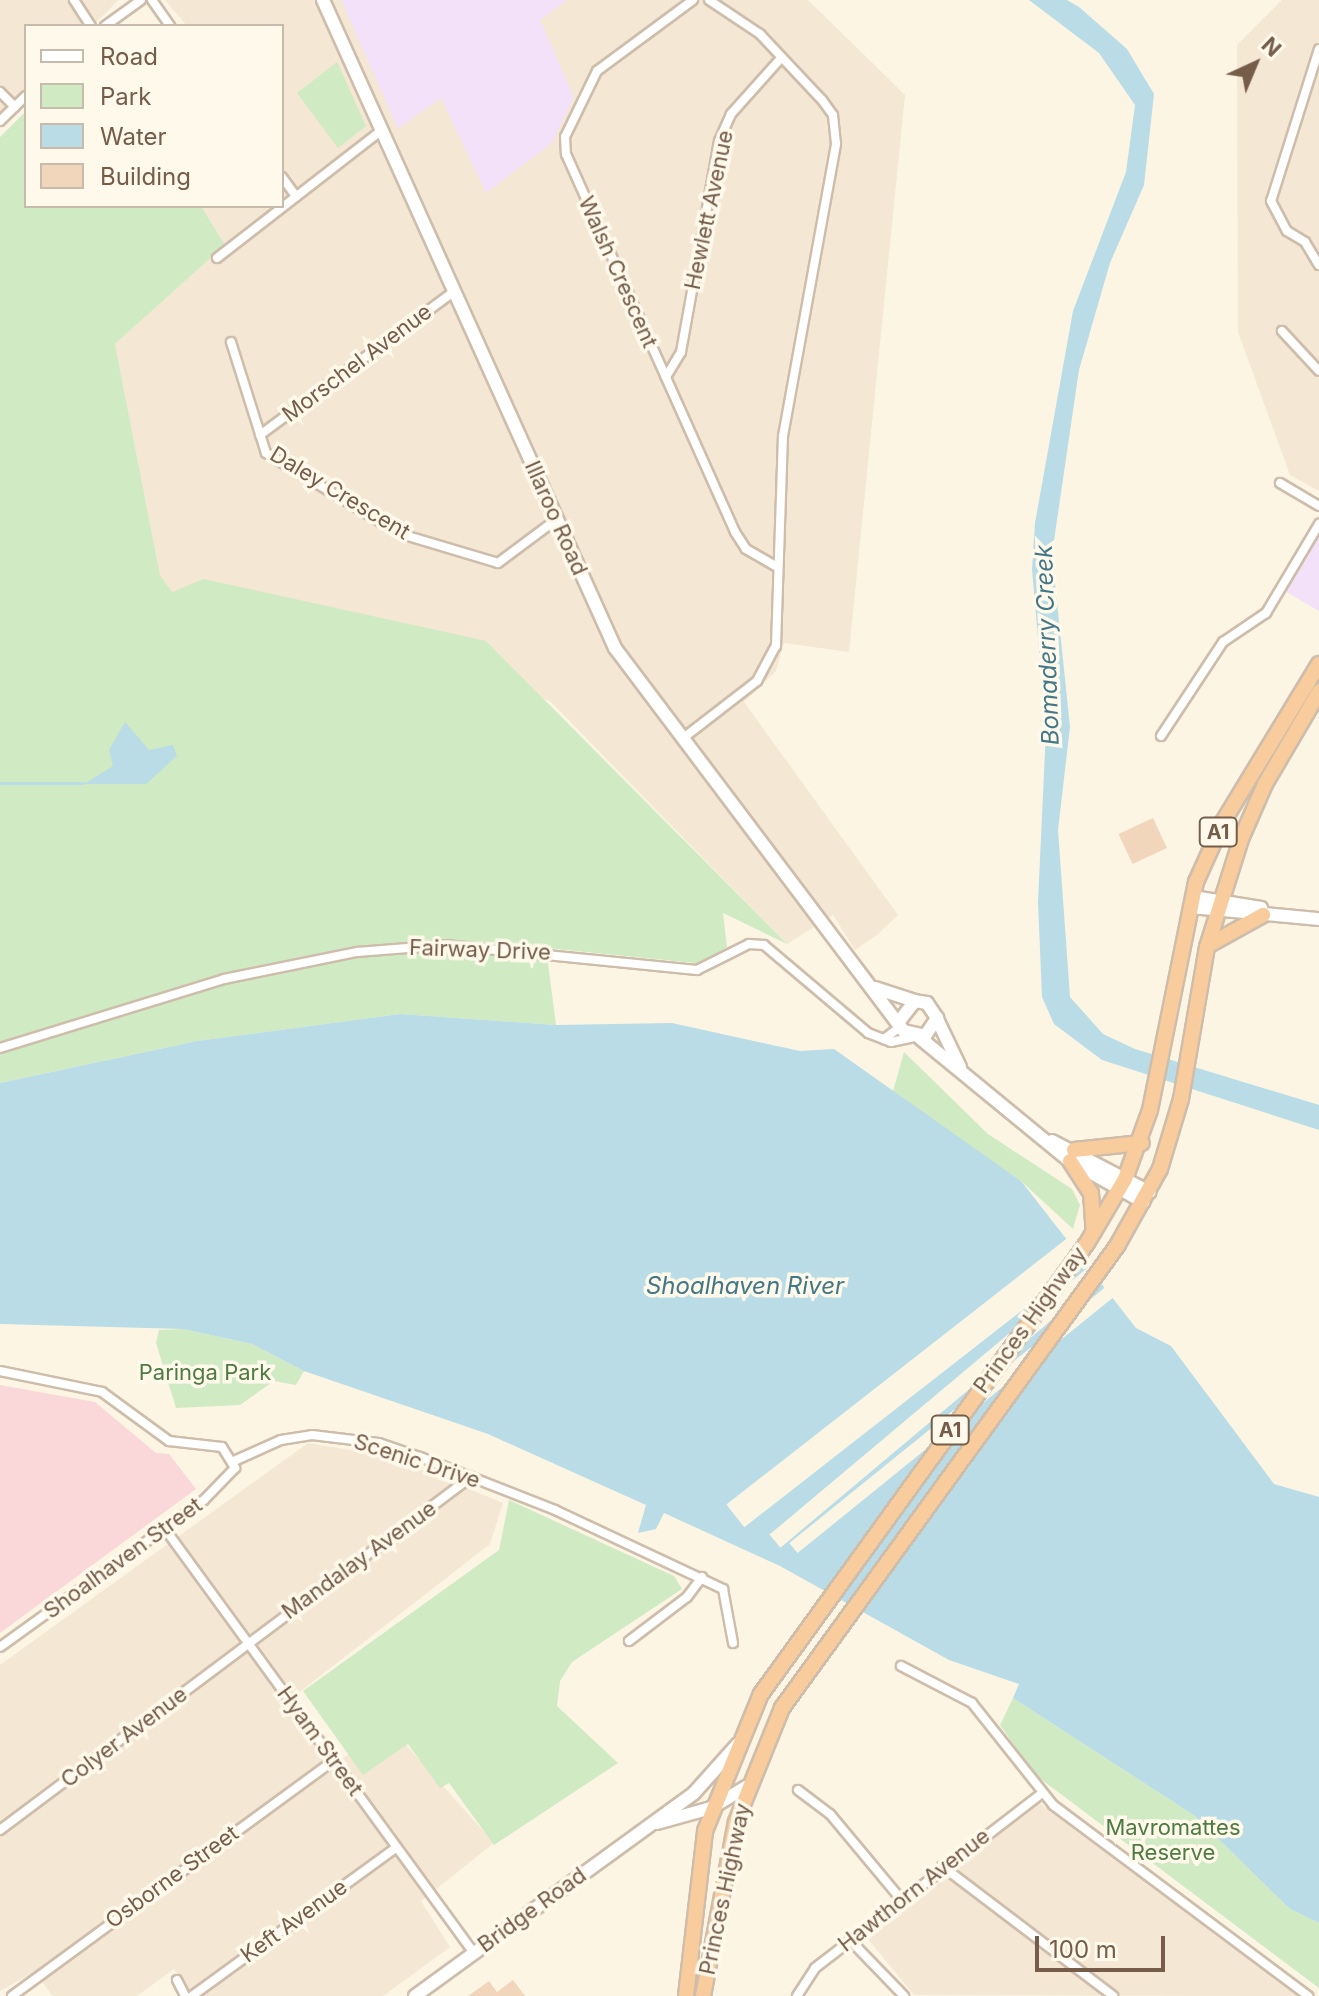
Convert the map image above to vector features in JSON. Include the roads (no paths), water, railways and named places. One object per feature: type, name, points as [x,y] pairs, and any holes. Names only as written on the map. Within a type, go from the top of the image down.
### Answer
[{"type":"highway","name":"Princes Highway","points":[[686,1996],[711,1808],[761,1694],[1090,1238],[1122,1184],[1142,1143],[1192,902],[1219,830],[1319,664]]},
{"type":"highway","name":"Princes Highway","points":[[703,1996],[713,1923],[746,1787],[782,1708],[833,1633],[1107,1259],[1146,1197],[1181,1099],[1207,947],[1253,808],[1319,692]]},
{"type":"highway","points":[[1207,947],[1216,936],[1269,915]]},
{"type":"highway","points":[[1090,1238],[1091,1193],[1072,1155],[1142,1143]]},
{"type":"main road","name":"Illaroo Road","points":[[323,0],[615,648],[901,1023],[1045,1139],[1146,1197]]},
{"type":"main road","points":[[1192,902],[1269,915],[1319,919]]},
{"type":"main road","name":"Illaroo Road","points":[[872,987],[927,1003],[962,1070]]},
{"type":"main road","points":[[901,1023],[915,1001]]},
{"type":"main road","points":[[917,1038],[934,1029],[937,1018]]},
{"type":"main road","name":"Bridge Road","points":[[415,1996],[707,1781],[738,1744]]},
{"type":"main road","name":"Bridge Road","points":[[650,1825],[711,1808],[746,1787]]},
{"type":"street","points":[[74,0],[90,24]]},
{"type":"street","points":[[108,24],[141,0]]},
{"type":"street","points":[[152,0],[169,24]]},
{"type":"street","name":"Walsh Crescent","points":[[693,0],[606,59],[565,137],[566,154],[735,532],[746,549],[777,567]]},
{"type":"street","points":[[682,739],[757,681],[772,659],[783,436],[836,144],[833,115],[782,57],[740,18],[709,0]]},
{"type":"street","points":[[1319,49],[1271,201],[1287,231],[1305,242],[1319,265]]},
{"type":"street","name":"Hewlett Avenue","points":[[666,377],[681,352],[719,141],[731,114],[782,57]]},
{"type":"street","points":[[0,92],[15,107]]},
{"type":"street","points":[[0,121],[24,98]]},
{"type":"street","points":[[284,205],[382,130]]},
{"type":"street","points":[[284,180],[296,196]]},
{"type":"street","points":[[217,258],[281,208]]},
{"type":"street","name":"Morschel Avenue","points":[[260,435],[453,292]]},
{"type":"street","points":[[1282,331],[1319,371]]},
{"type":"street","name":"Daley Crescent","points":[[231,342],[266,453],[401,534],[490,562],[557,519]]},
{"type":"street","points":[[1280,483],[1319,506]]},
{"type":"street","points":[[1161,736],[1223,642],[1266,613],[1319,524]]},
{"type":"street","name":"Fairway Drive","points":[[0,1048],[224,979],[357,952],[446,945],[697,970],[749,944],[764,945],[868,1033],[884,1039]]},
{"type":"street","points":[[884,1039],[901,1023]]},
{"type":"street","points":[[884,1039],[917,1038]]},
{"type":"street","points":[[0,1371],[87,1386],[169,1441],[222,1447],[234,1461]]},
{"type":"street","name":"Scenic Drive","points":[[234,1461],[281,1440],[327,1435],[379,1443],[471,1477],[702,1577],[723,1589],[733,1643]]},
{"type":"street","name":"Shoalhaven Street","points":[[0,1647],[232,1477],[234,1461]]},
{"type":"street","name":"Mandalay Avenue","points":[[248,1645],[471,1477]]},
{"type":"street","name":"Hyam Street","points":[[165,1529],[474,1953]]},
{"type":"street","points":[[629,1641],[687,1597],[702,1577]]},
{"type":"street","name":"Colyer Avenue","points":[[0,1830],[248,1645]]},
{"type":"street","points":[[901,1666],[980,1710],[1041,1794],[1308,1996]]},
{"type":"street","name":"Osborne Street","points":[[12,1996],[334,1760]]},
{"type":"street","points":[[798,1790],[844,1829],[900,1898]]},
{"type":"street","name":"Hawthorn Avenue","points":[[797,1996],[805,1977],[900,1898],[1041,1794]]},
{"type":"street","name":"Keft Avenue","points":[[192,1996],[397,1847]]},
{"type":"street","points":[[942,1866],[1113,1996]]},
{"type":"street","points":[[850,1940],[904,1996]]},
{"type":"street","points":[[177,1980],[185,1996]]},
{"type":"water","name":"Bomaderry Creek","points":[[1029,0],[1067,0],[1079,7],[1127,49],[1154,94],[1144,185],[1110,263],[1079,370],[1052,554],[1070,727],[1058,830],[1070,997],[1103,1034],[1135,1049],[1319,1105],[1319,1130],[1102,1060],[1054,1024],[1042,997],[1038,902],[1046,730],[1032,569],[1035,523],[1073,311],[1126,172],[1135,105],[1099,53]]},
{"type":"water","points":[[125,722],[149,750],[173,745],[177,756],[146,784],[84,784],[113,766],[109,750]]},
{"type":"water","name":"Shoalhaven River","points":[[400,1014],[556,1025],[672,1023],[800,1051],[834,1049],[1021,1181],[1136,1328],[1171,1346],[1274,1484],[1319,1497],[1319,1923],[1290,1909],[1195,1816],[1013,1698],[1019,1684],[949,1660],[780,1566],[664,1513],[656,1529],[638,1533],[646,1505],[488,1434],[304,1371],[252,1344],[183,1329],[0,1324],[0,1083],[197,1041]]},
{"type":"waterway","points":[[0,783],[83,783]]},
{"type":"park label","name":"Paringa Park","points":[[205,1373]]},
{"type":"park label","name":"Mavromattes Reserve","points":[[1173,1840]]}]
